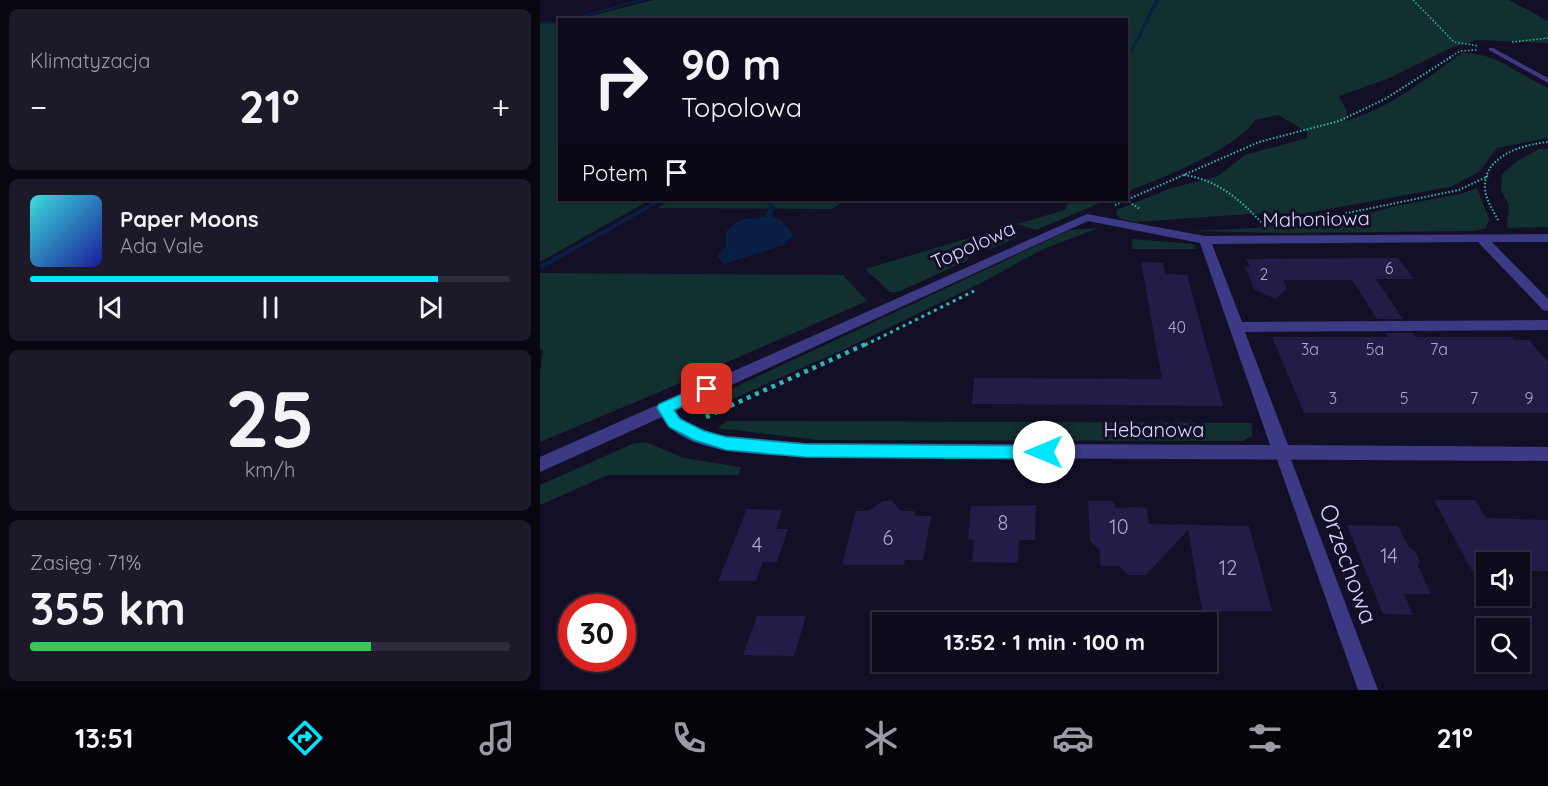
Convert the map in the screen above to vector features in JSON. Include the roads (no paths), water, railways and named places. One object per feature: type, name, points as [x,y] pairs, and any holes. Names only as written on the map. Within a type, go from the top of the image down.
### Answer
[{"type":"street","points":[[1491,49],[1548,81]]},
{"type":"street","points":[[1523,66],[1541,67]]},
{"type":"street","name":"Mahoniowa","points":[[1087,217],[1205,240],[1548,238]]},
{"type":"street","name":"Topolowa","points":[[540,465],[1087,217]]},
{"type":"street","points":[[1486,237],[1548,307]]},
{"type":"street","points":[[1205,240],[1282,454]]},
{"type":"street","points":[[1238,327],[1548,325]]},
{"type":"street","name":"Hebanowa","points":[[664,408],[674,423],[700,436],[726,443],[805,450],[1548,454]]},
{"type":"lane","name":"Orzechowa","points":[[1282,454],[1368,690]]},
{"type":"water","points":[[769,216],[780,219],[793,235],[784,245],[724,264],[717,256],[726,247],[726,231],[740,220]]},
{"type":"waterway","points":[[574,18],[642,0]]},
{"type":"waterway","points":[[1131,51],[1157,0]]},
{"type":"waterway","points":[[540,23],[558,23]]},
{"type":"waterway","points":[[540,268],[659,201]]},
{"type":"waterway","points":[[768,201],[772,206],[769,216]]}]
